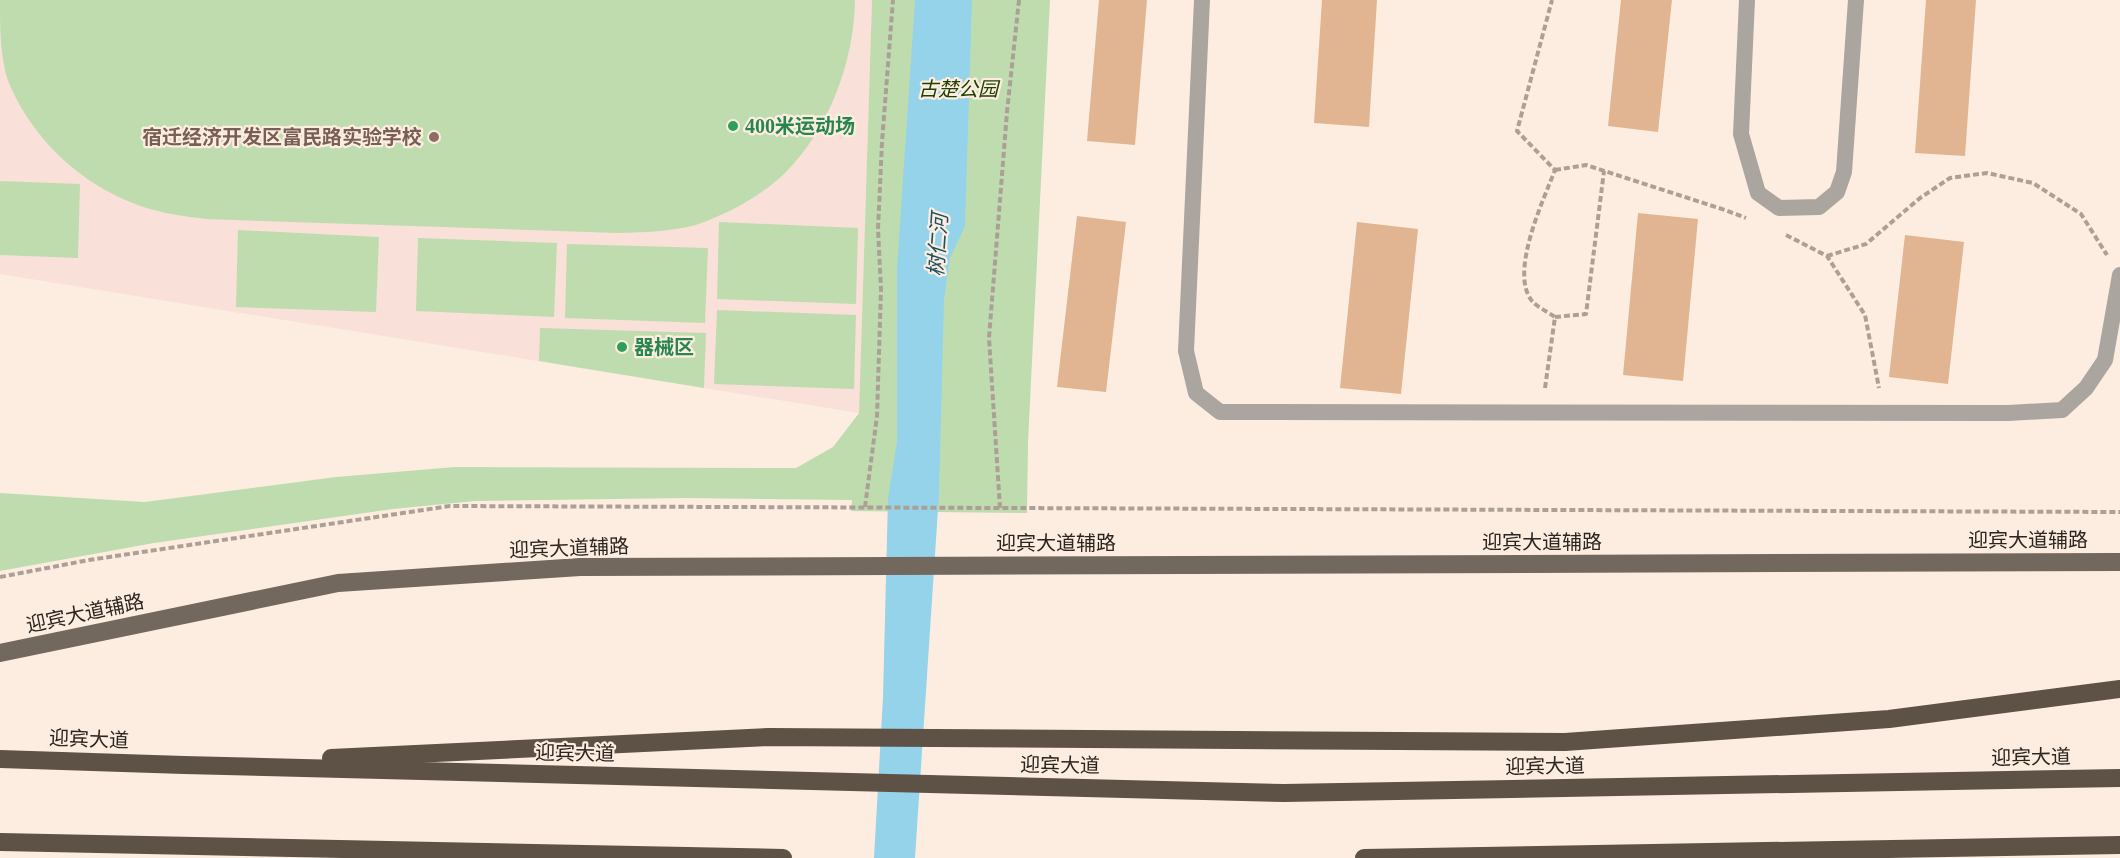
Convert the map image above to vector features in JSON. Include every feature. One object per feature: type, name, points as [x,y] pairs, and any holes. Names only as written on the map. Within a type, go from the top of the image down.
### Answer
[{"type":"highway","points":[[184,765],[768,737],[1565,742],[1889,719],[2120,689]]},
{"type":"highway","name":"迎宾大道","points":[[0,759],[1284,793],[2120,778]]},
{"type":"highway","points":[[5,843],[783,858]]},
{"type":"highway","points":[[1364,858],[2120,845]]},
{"type":"main road","name":"迎宾大道辅路","points":[[0,653],[338,583],[580,567],[2120,562]]},
{"type":"lane","points":[[1202,0],[1186,351],[1196,393],[1220,412],[2008,413],[2062,410],[2086,388],[2105,360],[2120,275]]},
{"type":"lane","points":[[1747,0],[1741,134],[1758,193],[1779,208],[1799,209],[1819,207],[1837,192],[1844,172],[1856,0]]},
{"type":"path","points":[[865,507],[878,416],[881,289],[878,229],[893,0]]},
{"type":"path","points":[[999,508],[989,338],[1007,112],[1019,0]]},
{"type":"path","points":[[1552,0],[1517,131],[1555,170]]},
{"type":"path","points":[[1555,170],[1586,165],[1725,210],[1756,223]]},
{"type":"path","points":[[1555,170],[1527,246],[1523,285],[1532,302],[1555,317],[1586,314],[1604,171]]},
{"type":"path","points":[[1827,256],[1866,244],[1920,198],[1950,178],[1987,173],[2033,183],[2081,214],[2120,275]]},
{"type":"path","points":[[1777,231],[1827,256],[1865,315],[1884,413]]},
{"type":"path","points":[[1541,413],[1555,317]]},
{"type":"path","points":[[0,577],[89,560],[450,506],[2120,512]]},
{"type":"shaded area","name":"宿迁经济开发区富民路实验学校","points":[[0,0],[872,0],[859,413],[0,274]]},
{"type":"green space","name":"400米运动场","points":[[0,0],[855,0],[850,47],[836,93],[814,136],[785,173],[748,201],[696,225],[651,232],[617,233],[206,219],[167,213],[130,202],[110,193],[72,168],[41,136],[27,117],[7,78],[1,39]]},
{"type":"green space","name":"古楚公园","points":[[872,0],[1050,0],[1028,442],[1027,513],[851,511],[852,500],[685,498],[475,501],[393,509],[154,543],[0,571],[0,493],[145,502],[336,477],[455,467],[796,468],[833,447],[859,413]]},
{"type":"green space","points":[[0,181],[80,184],[78,258],[0,255]]},
{"type":"green space","points":[[719,222],[858,228],[856,304],[717,299]]},
{"type":"green space","points":[[238,230],[379,237],[376,312],[236,307]]},
{"type":"green space","points":[[418,238],[557,243],[554,317],[416,311]]},
{"type":"green space","points":[[567,244],[708,248],[705,323],[565,318]]},
{"type":"green space","points":[[717,310],[856,315],[854,389],[714,384]]},
{"type":"green space","name":"器械区","points":[[540,328],[706,333],[704,388],[539,361]]},
{"type":"water","name":"树仁河","points":[[915,0],[972,0],[965,226],[950,258],[944,300],[939,494],[915,858],[874,858],[883,697],[888,498],[897,442],[897,268]]},
{"type":"building","points":[[1099,0],[1147,0],[1135,145],[1087,141]]},
{"type":"building","points":[[1322,0],[1377,0],[1369,127],[1314,123]]},
{"type":"building","points":[[1621,0],[1672,0],[1658,132],[1608,126]]},
{"type":"building","points":[[1926,0],[1976,0],[1965,156],[1915,153]]},
{"type":"building","points":[[1638,213],[1698,219],[1683,381],[1623,375]]},
{"type":"building","points":[[1077,216],[1126,222],[1106,392],[1057,387]]},
{"type":"building","points":[[1357,222],[1418,229],[1401,394],[1340,388]]},
{"type":"building","points":[[1905,235],[1964,242],[1948,384],[1889,377]]},
{"type":"place","name":"400米运动场","points":[[733,126]]},
{"type":"place","name":"宿迁经济开发区富民路实验学校","points":[[434,137]]},
{"type":"place","name":"器械区","points":[[622,347]]}]
